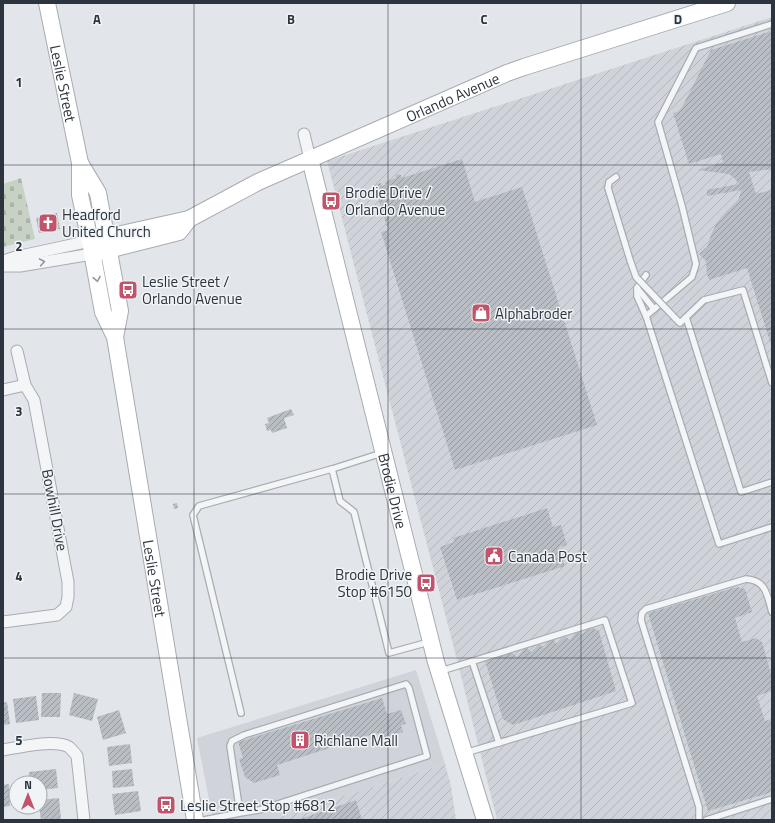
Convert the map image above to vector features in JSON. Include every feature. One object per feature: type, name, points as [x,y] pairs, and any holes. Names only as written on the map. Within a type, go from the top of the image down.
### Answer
[{"type":"street","name":"Leslie Street","points":[[47,3],[80,163],[80,195],[103,312],[115,337],[195,820]]},
{"type":"street","name":"Orlando Avenue","points":[[91,247],[179,232],[189,219],[234,193],[524,67],[727,3]]},
{"type":"street","points":[[304,134],[310,159]]},
{"type":"street","name":"Brodie Drive","points":[[310,159],[439,672],[485,820]]},
{"type":"street","name":"Leslie Street","points":[[80,163],[98,193],[120,310],[115,337]]},
{"type":"street","points":[[3,261],[16,256],[91,247]]},
{"type":"street","points":[[3,266],[20,266],[91,247]]},
{"type":"street","name":"Bowhill Drive","points":[[3,622],[57,615],[66,607],[68,597],[68,582],[34,400],[25,385],[17,351]]},
{"type":"street","points":[[3,390],[25,385]]},
{"type":"street","points":[[3,750],[54,743],[68,746],[77,756],[84,820]]},
{"type":"lane","points":[[646,316],[692,277],[696,264],[682,206],[658,122],[696,48],[772,24]]},
{"type":"lane","points":[[616,177],[609,182],[608,188],[636,277],[680,323],[704,300],[743,290],[772,384]]},
{"type":"lane","points":[[646,275],[637,288],[638,296],[646,316],[719,544],[772,527]]},
{"type":"lane","points":[[637,288],[654,309]]},
{"type":"lane","points":[[686,317],[741,492],[772,482]]},
{"type":"lane","points":[[241,713],[193,515],[199,506],[384,453]]},
{"type":"lane","points":[[332,469],[340,500],[354,512],[389,653],[431,641]]},
{"type":"lane","points":[[699,820],[699,807],[641,620],[642,613],[646,609],[746,579],[753,579],[764,587],[772,612]]},
{"type":"lane","points":[[439,672],[605,620],[632,703],[464,753]]},
{"type":"lane","points":[[472,661],[499,743]]},
{"type":"lane","points":[[204,820],[259,810],[427,756],[409,688],[406,684],[244,735],[232,741],[230,746],[240,813]]},
{"type":"lane","points":[[706,820],[772,799]]},
{"type":"shaded area","points":[[772,17],[772,820],[497,820],[456,656],[327,161]]},
{"type":"shaded area","points":[[416,670],[445,764],[268,820],[213,820],[197,738]]},
{"type":"shaded area","points":[[445,764],[451,786],[456,820],[268,820]]},
{"type":"green space","points":[[21,178],[35,239],[3,247],[3,184]]},
{"type":"building","points":[[772,31],[772,169],[749,172],[756,194],[772,190],[772,348],[747,268],[709,280],[706,261],[699,254],[707,247],[717,222],[738,200],[741,192],[741,190],[707,196],[707,190],[739,184],[729,174],[698,170],[723,162],[721,154],[689,164],[673,113],[680,111],[711,50]]},
{"type":"building","points":[[462,159],[475,202],[522,187],[597,425],[455,470],[381,232],[388,230],[378,198],[375,199],[374,194],[377,193],[374,185],[381,183],[382,186],[386,185],[385,182],[396,178],[396,175],[400,174],[402,178]]},
{"type":"building","name":"Headford United Church","points":[[57,213],[60,229],[39,233],[36,218]]},
{"type":"building","points":[[291,409],[294,415],[284,418],[287,428],[272,433],[271,430],[267,431],[265,424],[269,423],[267,418]]},
{"type":"building","points":[[177,503],[178,508],[174,509],[173,504]]},
{"type":"building","points":[[547,508],[553,527],[561,525],[567,545],[559,547],[565,566],[457,600],[440,547],[454,542],[453,538]]},
{"type":"building","points":[[737,587],[745,589],[752,612],[735,618],[742,642],[756,638],[762,642],[772,677],[772,691],[757,696],[765,721],[772,719],[772,792],[708,811],[648,613]]},
{"type":"building","points":[[591,627],[599,631],[616,691],[513,725],[503,719],[485,661],[511,652],[517,657],[526,647],[531,652],[539,644],[544,648],[552,638],[557,644],[565,636],[570,640],[578,630],[581,635]]},
{"type":"building","points":[[42,693],[61,693],[60,717],[41,717]]},
{"type":"building","points":[[74,693],[98,699],[92,721],[69,715]]},
{"type":"building","points":[[36,696],[39,720],[16,723],[13,699]]},
{"type":"building","name":"Richlane Mall","points":[[382,698],[387,714],[401,710],[406,724],[401,725],[403,732],[383,738],[376,733],[277,765],[280,775],[254,783],[245,777],[239,759],[243,758],[238,742]]},
{"type":"building","points":[[7,702],[10,724],[3,725],[3,703]]},
{"type":"building","points":[[119,710],[126,733],[103,740],[97,717]]},
{"type":"building","points":[[130,744],[132,763],[109,766],[107,747]]},
{"type":"building","points":[[56,769],[58,788],[48,789],[48,775],[29,775],[29,772]]},
{"type":"building","points":[[132,769],[134,786],[113,788],[112,771]]},
{"type":"building","points":[[8,784],[8,806],[3,807],[3,785]]},
{"type":"building","points":[[138,791],[141,811],[115,815],[112,794]]},
{"type":"building","points":[[59,798],[61,820],[41,820],[40,815],[48,815],[48,799]]},
{"type":"building","points":[[356,800],[362,820],[297,820]]},
{"type":"place","name":"Brodie Drive / Orlando Avenue","points":[[331,201]]},
{"type":"place","name":"Headford United Church","points":[[48,223]]},
{"type":"place","name":"Leslie Street / Orlando Avenue","points":[[128,290]]},
{"type":"place","name":"Alphabroder","points":[[481,313]]},
{"type":"place","name":"Canada Post","points":[[494,556]]},
{"type":"place","name":"Brodie Drive Stop #6150","points":[[426,583]]},
{"type":"place","name":"Richlane Mall","points":[[300,740]]},
{"type":"place","name":"Leslie Street Stop #6812","points":[[166,805]]}]
